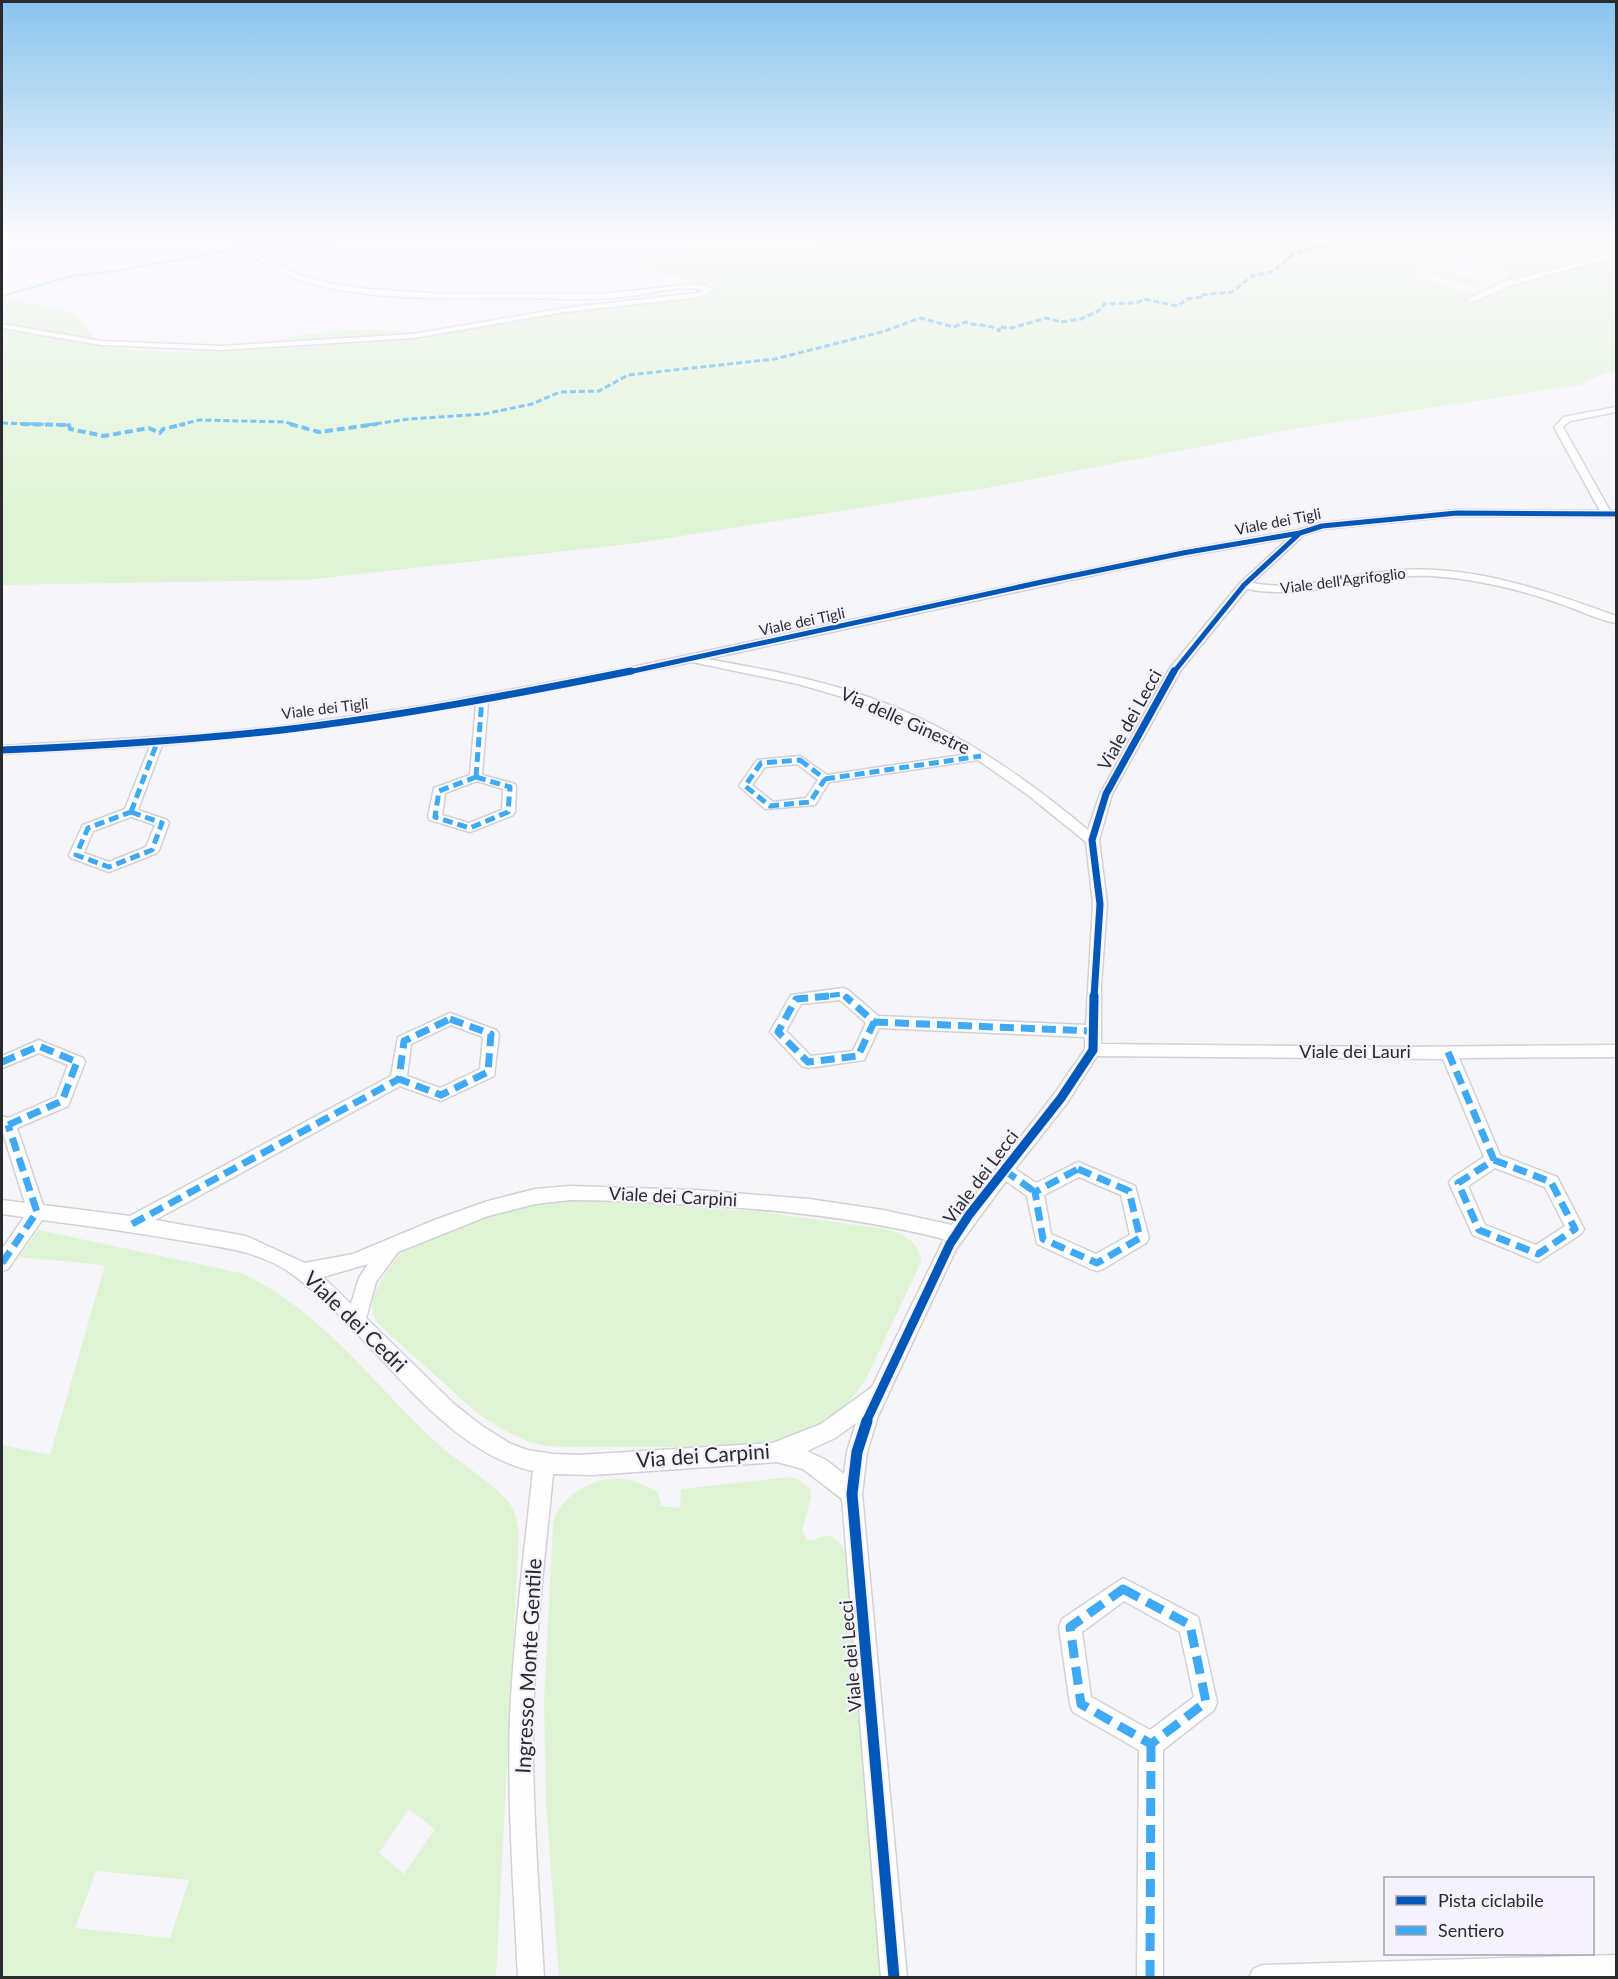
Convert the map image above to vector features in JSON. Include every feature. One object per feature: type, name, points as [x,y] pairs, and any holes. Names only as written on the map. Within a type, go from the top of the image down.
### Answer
[{"type":"street","points":[[14,328],[70,339],[140,346],[231,347],[418,335],[457,328]]},
{"type":"street","points":[[1611,513],[1558,425],[1569,418],[1617,410]]},
{"type":"street","name":"Viale dei Tigli","points":[[2,750],[158,740],[324,724],[482,698],[692,659],[1144,561],[1300,533],[1322,526],[1457,513],[1611,513]]},
{"type":"street","name":"Viale dei Lecci","points":[[894,1977],[852,1494],[860,1439],[878,1390],[956,1234],[1061,1098],[1093,1050],[1092,1031],[1100,904],[1092,840],[1106,794],[1159,695],[1182,660],[1244,585],[1300,533]]},
{"type":"street","name":"Viale dell'Agrifoglio","points":[[1244,585],[1272,590],[1403,573],[1475,579],[1526,588],[1617,620]]},
{"type":"street","name":"Via delle Ginestre","points":[[692,659],[801,681],[844,693],[939,733],[981,756],[1052,807],[1092,840]]},
{"type":"street","points":[[476,777],[482,698]]},
{"type":"street","points":[[130,812],[162,823],[152,850],[109,867],[76,855],[88,828],[130,812],[158,740]]},
{"type":"street","points":[[825,779],[810,802],[770,806],[745,786],[761,763],[800,760],[825,779],[981,756]]},
{"type":"street","points":[[476,777],[510,787],[508,812],[470,828],[435,817],[439,791],[476,777]]},
{"type":"street","points":[[874,1022],[858,1056],[808,1062],[778,1032],[796,999],[843,994],[874,1022],[1092,1031]]},
{"type":"street","points":[[132,1224],[399,1079],[441,1095],[488,1072],[491,1034],[450,1019],[404,1041],[399,1079]]},
{"type":"street","points":[[2,1062],[39,1046],[77,1062],[62,1101],[5,1124],[37,1212],[2,1263]]},
{"type":"street","name":"Viale dei Lauri","points":[[1093,1050],[1448,1052],[1617,1050]]},
{"type":"street","points":[[1448,1052],[1494,1160],[1551,1182],[1575,1228],[1538,1254],[1479,1230],[1458,1183],[1494,1160]]},
{"type":"street","points":[[1004,1170],[1035,1192],[1043,1239],[1097,1263],[1140,1238],[1129,1191],[1078,1169],[1035,1192]]},
{"type":"street","name":"Viale dei Carpini","points":[[304,1271],[352,1264],[396,1244],[509,1202],[556,1193],[594,1192],[744,1200],[905,1221],[956,1234]]},
{"type":"street","name":"Viale dei Cedri","points":[[2,1207],[132,1224],[246,1244],[274,1255],[304,1271],[356,1319],[437,1401],[484,1438],[513,1455],[544,1463]]},
{"type":"street","points":[[356,1319],[368,1278],[396,1244]]},
{"type":"street","name":"Via dei Carpini","points":[[544,1463],[587,1464],[773,1453],[832,1430],[864,1405],[878,1390]]},
{"type":"street","points":[[773,1453],[793,1455],[809,1461],[823,1469],[852,1494]]},
{"type":"street","name":"Ingresso Monte Gentile","points":[[531,1977],[523,1807],[522,1719],[527,1636],[544,1463]]},
{"type":"street","points":[[1123,1589],[1190,1624],[1206,1702],[1151,1744],[1081,1704],[1070,1627],[1123,1589]]},
{"type":"street","points":[[1150,1977],[1151,1744]]},
{"type":"street","points":[[1262,1977],[1617,1968]]},
{"type":"green space","points":[[2,328],[86,328],[104,347],[166,352],[220,351],[295,336],[338,331],[373,330],[440,334],[469,328],[1616,328],[1616,373],[1609,371],[1580,385],[1299,428],[986,488],[637,543],[306,580],[2,585]]},
{"type":"green space","points":[[560,1200],[755,1211],[885,1229],[909,1239],[917,1249],[921,1262],[865,1381],[840,1409],[827,1420],[812,1428],[779,1440],[743,1447],[546,1446],[529,1442],[507,1432],[478,1414],[377,1323],[372,1304],[391,1265],[414,1245],[476,1218]]},
{"type":"green space","points":[[38,1230],[241,1273],[270,1288],[321,1327],[436,1442],[497,1490],[512,1507],[519,1533],[496,1977],[2,1977],[2,1445],[50,1455],[105,1265],[19,1257]],"holes":[[[409,1809],[435,1829],[404,1874],[379,1853]],[[96,1871],[189,1880],[170,1938],[75,1928]]]},
{"type":"green space","points":[[788,1477],[798,1479],[810,1489],[811,1497],[802,1531],[807,1540],[825,1536],[836,1539],[850,1563],[885,1977],[559,1977],[546,1803],[544,1702],[553,1523],[557,1513],[563,1504],[580,1489],[612,1479],[641,1484],[658,1492],[661,1506],[680,1508],[681,1489]]},
{"type":"marked path","points":[[2,423],[69,425],[70,429],[104,436],[149,428],[160,433],[163,429],[199,420],[285,422],[319,432],[409,419],[484,414],[532,404],[560,392],[599,391],[628,375],[775,359],[892,328]]},
{"type":"marked path","points":[[996,328],[999,331],[1000,328]]},
{"type":"marked path","points":[[1006,328],[1010,328]]},
{"type":"marked path","points":[[476,777],[482,698]]},
{"type":"marked path","points":[[131,812],[158,740]]},
{"type":"marked path","points":[[825,779],[981,756]]},
{"type":"marked path","points":[[800,760],[825,779],[810,802],[770,806],[745,786],[761,763],[800,760]]},
{"type":"marked path","points":[[476,777],[510,787],[508,812],[470,828],[435,817],[439,791],[476,777]]},
{"type":"marked path","points":[[131,812],[162,823],[152,850],[109,867],[76,855],[88,828],[131,812]]},
{"type":"marked path","points":[[843,994],[874,1022],[858,1056],[808,1062],[778,1032],[796,999],[843,994]]},
{"type":"marked path","points":[[132,1224],[399,1079],[441,1095],[488,1072],[491,1034],[450,1019],[404,1041],[399,1079]]},
{"type":"marked path","points":[[874,1022],[1092,1031]]},
{"type":"marked path","points":[[2,1062],[39,1046],[77,1062],[62,1101],[8,1125],[2,1122]]},
{"type":"marked path","points":[[1448,1052],[1494,1160]]},
{"type":"marked path","points":[[2,1263],[37,1212],[8,1125]]},
{"type":"marked path","points":[[1494,1160],[1551,1182],[1575,1229],[1538,1254],[1479,1230],[1458,1183],[1494,1160]]},
{"type":"marked path","points":[[1078,1169],[1129,1191],[1140,1238],[1097,1263],[1043,1239],[1035,1192],[1078,1169]]},
{"type":"marked path","points":[[1004,1170],[1035,1192]]},
{"type":"marked path","points":[[1123,1589],[1190,1625],[1206,1702],[1151,1744],[1081,1704],[1070,1627],[1123,1589]]},
{"type":"marked path","points":[[1150,1978],[1151,1744]]},
{"type":"cycle path","points":[[2,750],[204,738],[428,709],[633,671],[1042,582],[1183,553],[1300,533],[1322,526],[1457,513],[1616,514]]},
{"type":"cycle path","points":[[894,1978],[852,1494],[857,1452],[869,1414],[950,1244],[969,1215],[1061,1098],[1093,1050],[1094,985],[1100,904],[1092,840],[1106,794],[1176,668],[1244,585],[1300,533]]}]
